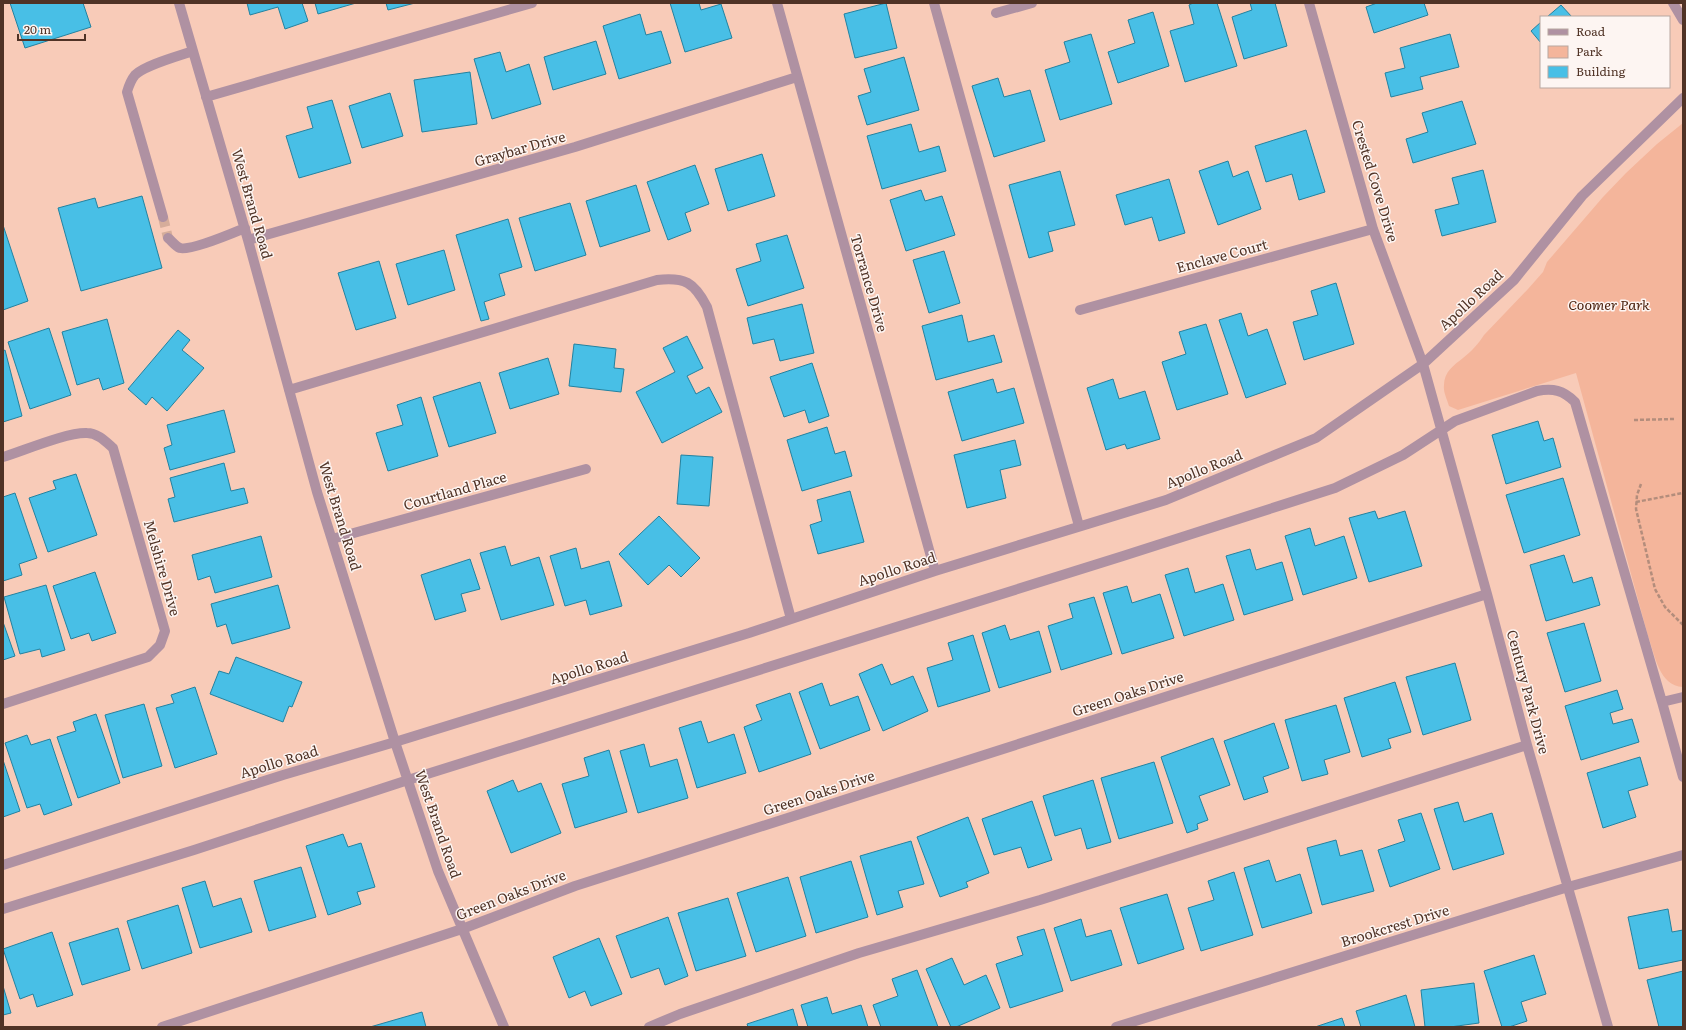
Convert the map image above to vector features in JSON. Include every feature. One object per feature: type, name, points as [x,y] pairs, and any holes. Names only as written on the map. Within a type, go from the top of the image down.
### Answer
[{"type":"street","name":"West Brand Road","points":[[179,3],[248,240],[317,492],[395,742],[438,871],[504,1027]]},
{"type":"street","points":[[206,97],[532,3]]},
{"type":"street","name":"Torrance Drive","points":[[777,3],[935,571]]},
{"type":"street","points":[[934,3],[1079,526]]},
{"type":"street","points":[[996,13],[1032,3]]},
{"type":"street","name":"Crested Cove Drive","points":[[1309,3],[1373,229],[1422,364]]},
{"type":"street","points":[[1673,3],[1683,20]]},
{"type":"street","points":[[163,217],[127,92],[130,81],[136,74],[156,64],[193,51]]},
{"type":"street","name":"Graybar Drive","points":[[248,240],[575,147],[797,77]]},
{"type":"street","name":"Apollo Road","points":[[3,865],[283,776],[791,619],[935,571],[1166,500],[1316,438],[1422,364],[1514,280],[1582,196],[1683,98]]},
{"type":"street","points":[[168,238],[176,246],[182,248],[203,244],[244,228]]},
{"type":"street","name":"Enclave Court","points":[[1080,310],[1373,229]]},
{"type":"street","points":[[289,390],[657,280],[673,278],[688,283],[699,293],[707,307],[791,619]]},
{"type":"street","name":"Century Park Drive","points":[[1422,364],[1487,594],[1527,745],[1608,1027]]},
{"type":"street","points":[[3,909],[194,850],[408,780],[1115,559],[1335,488],[1403,455],[1456,421],[1537,391],[1550,389],[1558,390],[1569,395],[1575,402],[1683,777]]},
{"type":"street","name":"Melshire Drive","points":[[3,457],[72,435],[88,433],[102,438],[113,448],[166,631],[160,645],[148,657],[3,704]]},
{"type":"street","name":"Courtland Place","points":[[332,539],[586,469]]},
{"type":"street","name":"Green Oaks Drive","points":[[162,1027],[462,929],[575,886],[1487,594]]},
{"type":"street","points":[[1662,702],[1683,697]]},
{"type":"street","points":[[649,1027],[680,1014],[859,953],[1040,900],[1527,745]]},
{"type":"street","name":"Brookcrest Drive","points":[[1116,1027],[1568,887],[1683,855]]},
{"type":"path","points":[[1634,420],[1675,419]]},
{"type":"path","points":[[1641,484],[1636,502],[1640,531],[1655,589],[1665,607],[1683,625]]},
{"type":"path","points":[[1636,502],[1683,493]]},
{"type":"green space","name":"Coomer Park","points":[[1683,123],[1683,687],[1668,681],[1659,668],[1656,660],[1648,636],[1576,373],[1458,410],[1449,406],[1444,388],[1444,380],[1450,369],[1472,350],[1484,335],[1543,272],[1547,262],[1603,197],[1657,144]]},
{"type":"building","points":[[10,3],[83,3],[91,27],[25,48]]},
{"type":"building","points":[[247,3],[302,3],[308,21],[285,29],[278,7],[250,15]]},
{"type":"building","points":[[315,3],[356,3],[318,14]]},
{"type":"building","points":[[386,3],[415,3],[388,10]]},
{"type":"building","points":[[670,3],[699,3],[701,10],[721,4],[732,38],[685,52]]},
{"type":"building","points":[[886,3],[897,48],[855,58],[844,14]]},
{"type":"building","points":[[1193,3],[1217,3],[1237,66],[1185,82],[1170,31],[1194,24],[1189,5]]},
{"type":"building","points":[[1250,3],[1275,3],[1287,46],[1244,59],[1232,17],[1252,10]]},
{"type":"building","points":[[1377,3],[1424,3],[1428,15],[1374,33],[1366,7]]},
{"type":"building","points":[[1561,5],[1571,16],[1548,16]]},
{"type":"building","points":[[1153,12],[1169,66],[1118,83],[1108,52],[1135,43],[1128,20]]},
{"type":"building","points":[[640,14],[646,35],[661,31],[671,63],[619,79],[603,26]]},
{"type":"building","points":[[1540,23],[1540,42],[1531,31]]},
{"type":"building","points":[[1091,34],[1112,104],[1060,120],[1045,70],[1070,62],[1064,42]]},
{"type":"building","points":[[1450,34],[1459,67],[1420,77],[1423,89],[1391,97],[1385,73],[1405,68],[1400,48]]},
{"type":"building","points":[[596,41],[606,74],[553,90],[544,57]]},
{"type":"building","points":[[500,52],[506,72],[529,64],[541,104],[492,119],[474,59]]},
{"type":"building","points":[[904,57],[919,110],[867,125],[858,96],[871,92],[864,69]]},
{"type":"building","points":[[470,72],[477,124],[422,132],[414,80]]},
{"type":"building","points":[[998,78],[1004,97],[1030,90],[1045,141],[994,157],[972,86]]},
{"type":"building","points":[[390,93],[403,136],[362,148],[349,106]]},
{"type":"building","points":[[332,100],[351,163],[299,178],[286,136],[313,128],[307,107]]},
{"type":"building","points":[[1462,101],[1476,144],[1413,163],[1406,139],[1428,132],[1422,113]]},
{"type":"building","points":[[911,124],[919,152],[939,146],[946,171],[882,189],[867,136]]},
{"type":"building","points":[[1306,130],[1325,192],[1299,200],[1292,174],[1266,182],[1255,146]]},
{"type":"building","points":[[762,154],[775,196],[728,211],[715,169]]},
{"type":"building","points":[[1228,161],[1233,177],[1248,171],[1261,209],[1218,225],[1199,171]]},
{"type":"building","points":[[695,165],[709,204],[685,213],[691,231],[668,240],[647,182]]},
{"type":"building","points":[[1483,170],[1496,222],[1442,236],[1435,210],[1459,204],[1452,178]]},
{"type":"building","points":[[1060,171],[1075,225],[1048,232],[1053,251],[1029,258],[1009,185]]},
{"type":"building","points":[[1169,179],[1185,233],[1159,241],[1152,217],[1125,225],[1116,195]]},
{"type":"building","points":[[636,185],[650,231],[600,247],[586,201]]},
{"type":"building","points":[[921,190],[925,201],[942,196],[955,235],[906,251],[890,200]]},
{"type":"building","points":[[142,196],[162,268],[81,291],[58,208],[95,198],[98,208]]},
{"type":"building","points":[[570,203],[586,255],[535,271],[519,218]]},
{"type":"building","points":[[508,219],[522,267],[499,274],[505,295],[484,302],[489,319],[481,321],[456,235]]},
{"type":"building","points":[[3,225],[28,301],[3,310]]},
{"type":"building","points":[[787,235],[804,288],[748,306],[736,269],[761,261],[756,244]]},
{"type":"building","points":[[444,250],[455,290],[408,305],[396,264]]},
{"type":"building","points":[[944,251],[960,303],[929,313],[913,260]]},
{"type":"building","points":[[379,261],[396,318],[356,330],[338,273]]},
{"type":"building","points":[[1336,283],[1354,344],[1304,360],[1293,322],[1318,315],[1311,291]]},
{"type":"building","points":[[802,304],[814,353],[780,361],[774,339],[753,344],[747,318]]},
{"type":"building","points":[[1241,313],[1248,336],[1267,329],[1286,384],[1246,398],[1219,320]]},
{"type":"building","points":[[962,315],[968,342],[994,335],[1002,362],[936,380],[922,326]]},
{"type":"building","points":[[107,319],[124,383],[103,390],[99,378],[77,385],[62,332]]},
{"type":"building","points":[[1206,324],[1228,394],[1177,410],[1162,362],[1186,354],[1179,332]]},
{"type":"building","points":[[49,328],[71,395],[30,409],[8,342]]},
{"type":"building","points":[[178,330],[190,340],[182,350],[204,368],[167,411],[152,397],[146,405],[128,389]]},
{"type":"building","points":[[687,336],[703,368],[687,376],[696,394],[709,387],[722,412],[662,443],[636,392],[675,372],[663,348]]},
{"type":"building","points":[[574,344],[616,349],[614,368],[624,369],[621,392],[569,386]]},
{"type":"building","points":[[5,350],[22,416],[3,422],[3,351]]},
{"type":"building","points":[[548,358],[559,394],[510,409],[499,373]]},
{"type":"building","points":[[812,363],[829,416],[809,423],[805,410],[784,417],[770,377]]},
{"type":"building","points":[[993,379],[997,393],[1014,388],[1024,423],[962,441],[948,392]]},
{"type":"building","points":[[1113,379],[1119,399],[1145,391],[1160,439],[1127,449],[1125,444],[1106,450],[1087,388]]},
{"type":"building","points":[[480,382],[496,433],[449,447],[433,397]]},
{"type":"building","points":[[421,397],[438,456],[388,471],[376,433],[403,425],[397,405]]},
{"type":"building","points":[[224,410],[235,452],[170,470],[164,448],[172,445],[167,425]]},
{"type":"building","points":[[1538,421],[1544,441],[1553,438],[1561,467],[1506,484],[1492,435]]},
{"type":"building","points":[[827,427],[835,454],[845,451],[852,476],[802,491],[787,440]]},
{"type":"building","points":[[1015,440],[1021,465],[1000,470],[1006,498],[967,508],[954,455]]},
{"type":"building","points":[[681,455],[713,457],[709,506],[677,504]]},
{"type":"building","points":[[224,463],[231,491],[244,488],[248,503],[174,522],[168,499],[175,497],[170,478]]},
{"type":"building","points":[[76,474],[97,535],[48,552],[29,498],[56,489],[53,481]]},
{"type":"building","points":[[1563,478],[1580,535],[1524,553],[1506,495]]},
{"type":"building","points":[[850,491],[864,542],[818,554],[810,525],[822,521],[817,500]]},
{"type":"building","points":[[15,493],[37,558],[19,564],[22,575],[3,581],[3,497]]},
{"type":"building","points":[[1375,511],[1378,519],[1405,511],[1422,566],[1369,582],[1349,518]]},
{"type":"building","points":[[659,516],[700,558],[681,577],[669,565],[648,585],[619,554]]},
{"type":"building","points":[[1310,528],[1315,546],[1344,536],[1357,578],[1303,595],[1285,536]]},
{"type":"building","points":[[261,536],[272,577],[215,593],[210,576],[198,580],[192,555]]},
{"type":"building","points":[[505,546],[511,566],[539,557],[554,605],[501,620],[480,553]]},
{"type":"building","points":[[576,548],[581,569],[609,561],[622,606],[590,615],[586,600],[565,606],[550,556]]},
{"type":"building","points":[[1250,549],[1256,570],[1282,562],[1293,600],[1244,615],[1226,556]]},
{"type":"building","points":[[1564,555],[1573,583],[1592,577],[1600,605],[1546,621],[1530,565]]},
{"type":"building","points":[[470,559],[480,589],[461,594],[466,611],[435,620],[421,575]]},
{"type":"building","points":[[1188,568],[1195,593],[1223,584],[1234,620],[1184,636],[1165,575]]},
{"type":"building","points":[[95,572],[116,633],[92,641],[89,633],[71,639],[53,586]]},
{"type":"building","points":[[46,585],[65,650],[42,657],[40,649],[20,654],[4,597]]},
{"type":"building","points":[[278,585],[290,628],[232,644],[226,624],[217,627],[211,604]]},
{"type":"building","points":[[1127,586],[1132,603],[1160,594],[1174,638],[1122,654],[1103,593]]},
{"type":"building","points":[[1094,597],[1112,654],[1061,670],[1048,626],[1073,618],[1069,604]]},
{"type":"building","points":[[3,622],[15,656],[3,660]]},
{"type":"building","points":[[1584,623],[1601,681],[1565,692],[1547,633]]},
{"type":"building","points":[[1005,625],[1010,640],[1039,631],[1051,672],[999,688],[982,633]]},
{"type":"building","points":[[973,635],[990,691],[938,707],[927,668],[953,660],[948,643]]},
{"type":"building","points":[[236,657],[302,682],[292,707],[289,706],[283,722],[210,694],[219,671],[229,674]]},
{"type":"building","points":[[1455,663],[1471,720],[1423,735],[1406,677]]},
{"type":"building","points":[[882,664],[891,685],[913,676],[928,711],[883,731],[859,674]]},
{"type":"building","points":[[1395,682],[1411,732],[1388,739],[1391,748],[1362,757],[1344,698]]},
{"type":"building","points":[[822,683],[830,706],[858,696],[870,730],[820,749],[799,692]]},
{"type":"building","points":[[195,687],[217,754],[175,768],[156,708],[174,703],[171,695]]},
{"type":"building","points":[[1617,690],[1623,709],[1610,713],[1613,724],[1632,719],[1639,742],[1581,760],[1565,706]]},
{"type":"building","points":[[790,693],[811,754],[759,772],[744,727],[762,720],[756,705]]},
{"type":"building","points":[[144,704],[162,766],[123,778],[105,715]]},
{"type":"building","points":[[1336,705],[1350,752],[1324,760],[1328,774],[1302,781],[1285,720]]},
{"type":"building","points":[[96,714],[120,783],[78,798],[57,737],[76,731],[73,722]]},
{"type":"building","points":[[701,721],[708,743],[734,734],[746,773],[697,788],[679,728]]},
{"type":"building","points":[[1274,723],[1289,768],[1263,777],[1268,792],[1244,800],[1224,741]]},
{"type":"building","points":[[27,735],[31,745],[50,739],[72,805],[44,815],[40,804],[27,808],[5,743]]},
{"type":"building","points":[[1213,738],[1230,785],[1199,796],[1208,820],[1197,824],[1198,829],[1187,833],[1161,757]]},
{"type":"building","points":[[644,744],[650,767],[677,759],[688,798],[638,813],[620,751]]},
{"type":"building","points":[[609,750],[627,812],[575,828],[562,784],[589,776],[584,758]]},
{"type":"building","points":[[1640,757],[1648,785],[1628,791],[1636,817],[1603,828],[1587,773]]},
{"type":"building","points":[[3,760],[20,811],[3,817]]},
{"type":"building","points":[[1154,762],[1173,823],[1119,839],[1101,778]]},
{"type":"building","points":[[513,780],[518,792],[541,783],[561,833],[511,853],[487,791]]},
{"type":"building","points":[[1093,780],[1111,842],[1087,849],[1081,828],[1055,836],[1043,796]]},
{"type":"building","points":[[1032,801],[1052,860],[1028,868],[1021,847],[994,855],[982,819]]},
{"type":"building","points":[[1458,802],[1464,822],[1492,813],[1504,854],[1453,870],[1434,809]]},
{"type":"building","points":[[1421,813],[1440,869],[1390,887],[1378,850],[1405,841],[1398,820]]},
{"type":"building","points":[[968,817],[989,873],[966,882],[968,887],[940,897],[917,837]]},
{"type":"building","points":[[343,834],[348,847],[361,843],[375,887],[357,892],[361,904],[328,915],[306,846]]},
{"type":"building","points":[[1336,840],[1340,856],[1362,850],[1374,891],[1322,905],[1307,848]]},
{"type":"building","points":[[911,841],[924,884],[898,891],[903,907],[877,915],[860,856]]},
{"type":"building","points":[[1269,860],[1276,882],[1300,874],[1312,913],[1262,928],[1244,868]]},
{"type":"building","points":[[851,861],[868,917],[816,933],[800,877]]},
{"type":"building","points":[[301,867],[316,917],[269,931],[254,881]]},
{"type":"building","points":[[1234,872],[1253,935],[1201,951],[1188,908],[1214,900],[1208,881]]},
{"type":"building","points":[[788,877],[806,936],[756,952],[737,893]]},
{"type":"building","points":[[205,881],[213,907],[241,898],[252,932],[200,948],[182,888]]},
{"type":"building","points":[[1167,894],[1184,949],[1138,964],[1120,908]]},
{"type":"building","points":[[728,898],[746,956],[696,971],[678,913]]},
{"type":"building","points":[[178,905],[192,953],[142,969],[127,921]]},
{"type":"building","points":[[1668,909],[1672,932],[1683,930],[1683,960],[1639,969],[1628,917]]},
{"type":"building","points":[[668,917],[688,976],[665,985],[659,968],[631,978],[616,936]]},
{"type":"building","points":[[1081,919],[1086,937],[1111,930],[1122,965],[1071,981],[1054,928]]},
{"type":"building","points":[[118,928],[130,970],[82,985],[69,943]]},
{"type":"building","points":[[1044,929],[1063,991],[1010,1008],[996,964],[1023,955],[1017,937]]},
{"type":"building","points":[[52,932],[73,995],[37,1007],[33,994],[20,999],[3,949]]},
{"type":"building","points":[[599,938],[622,994],[591,1006],[585,991],[569,998],[553,957]]},
{"type":"building","points":[[1534,955],[1546,994],[1521,1002],[1527,1021],[1509,1027],[1502,1027],[1484,971]]},
{"type":"building","points":[[952,958],[964,985],[986,975],[1000,1008],[956,1027],[951,1027],[926,969]]},
{"type":"building","points":[[917,970],[938,1027],[881,1027],[873,1005],[898,996],[892,979]]},
{"type":"building","points":[[1683,971],[1683,1027],[1659,1027],[1647,980]]},
{"type":"building","points":[[1474,983],[1479,1023],[1450,1027],[1425,1027],[1421,990]]},
{"type":"building","points":[[3,986],[11,1013],[3,1015]]},
{"type":"building","points":[[1406,995],[1415,1027],[1361,1027],[1356,1011]]},
{"type":"building","points":[[827,997],[832,1014],[861,1005],[868,1027],[808,1027],[801,1005]]},
{"type":"building","points":[[793,1009],[798,1027],[748,1027],[747,1024]]},
{"type":"building","points":[[422,1012],[426,1027],[370,1027]]},
{"type":"building","points":[[1342,1018],[1345,1027],[1315,1027]]},
{"type":"tunnel","points":[[163,217],[168,238]]}]
